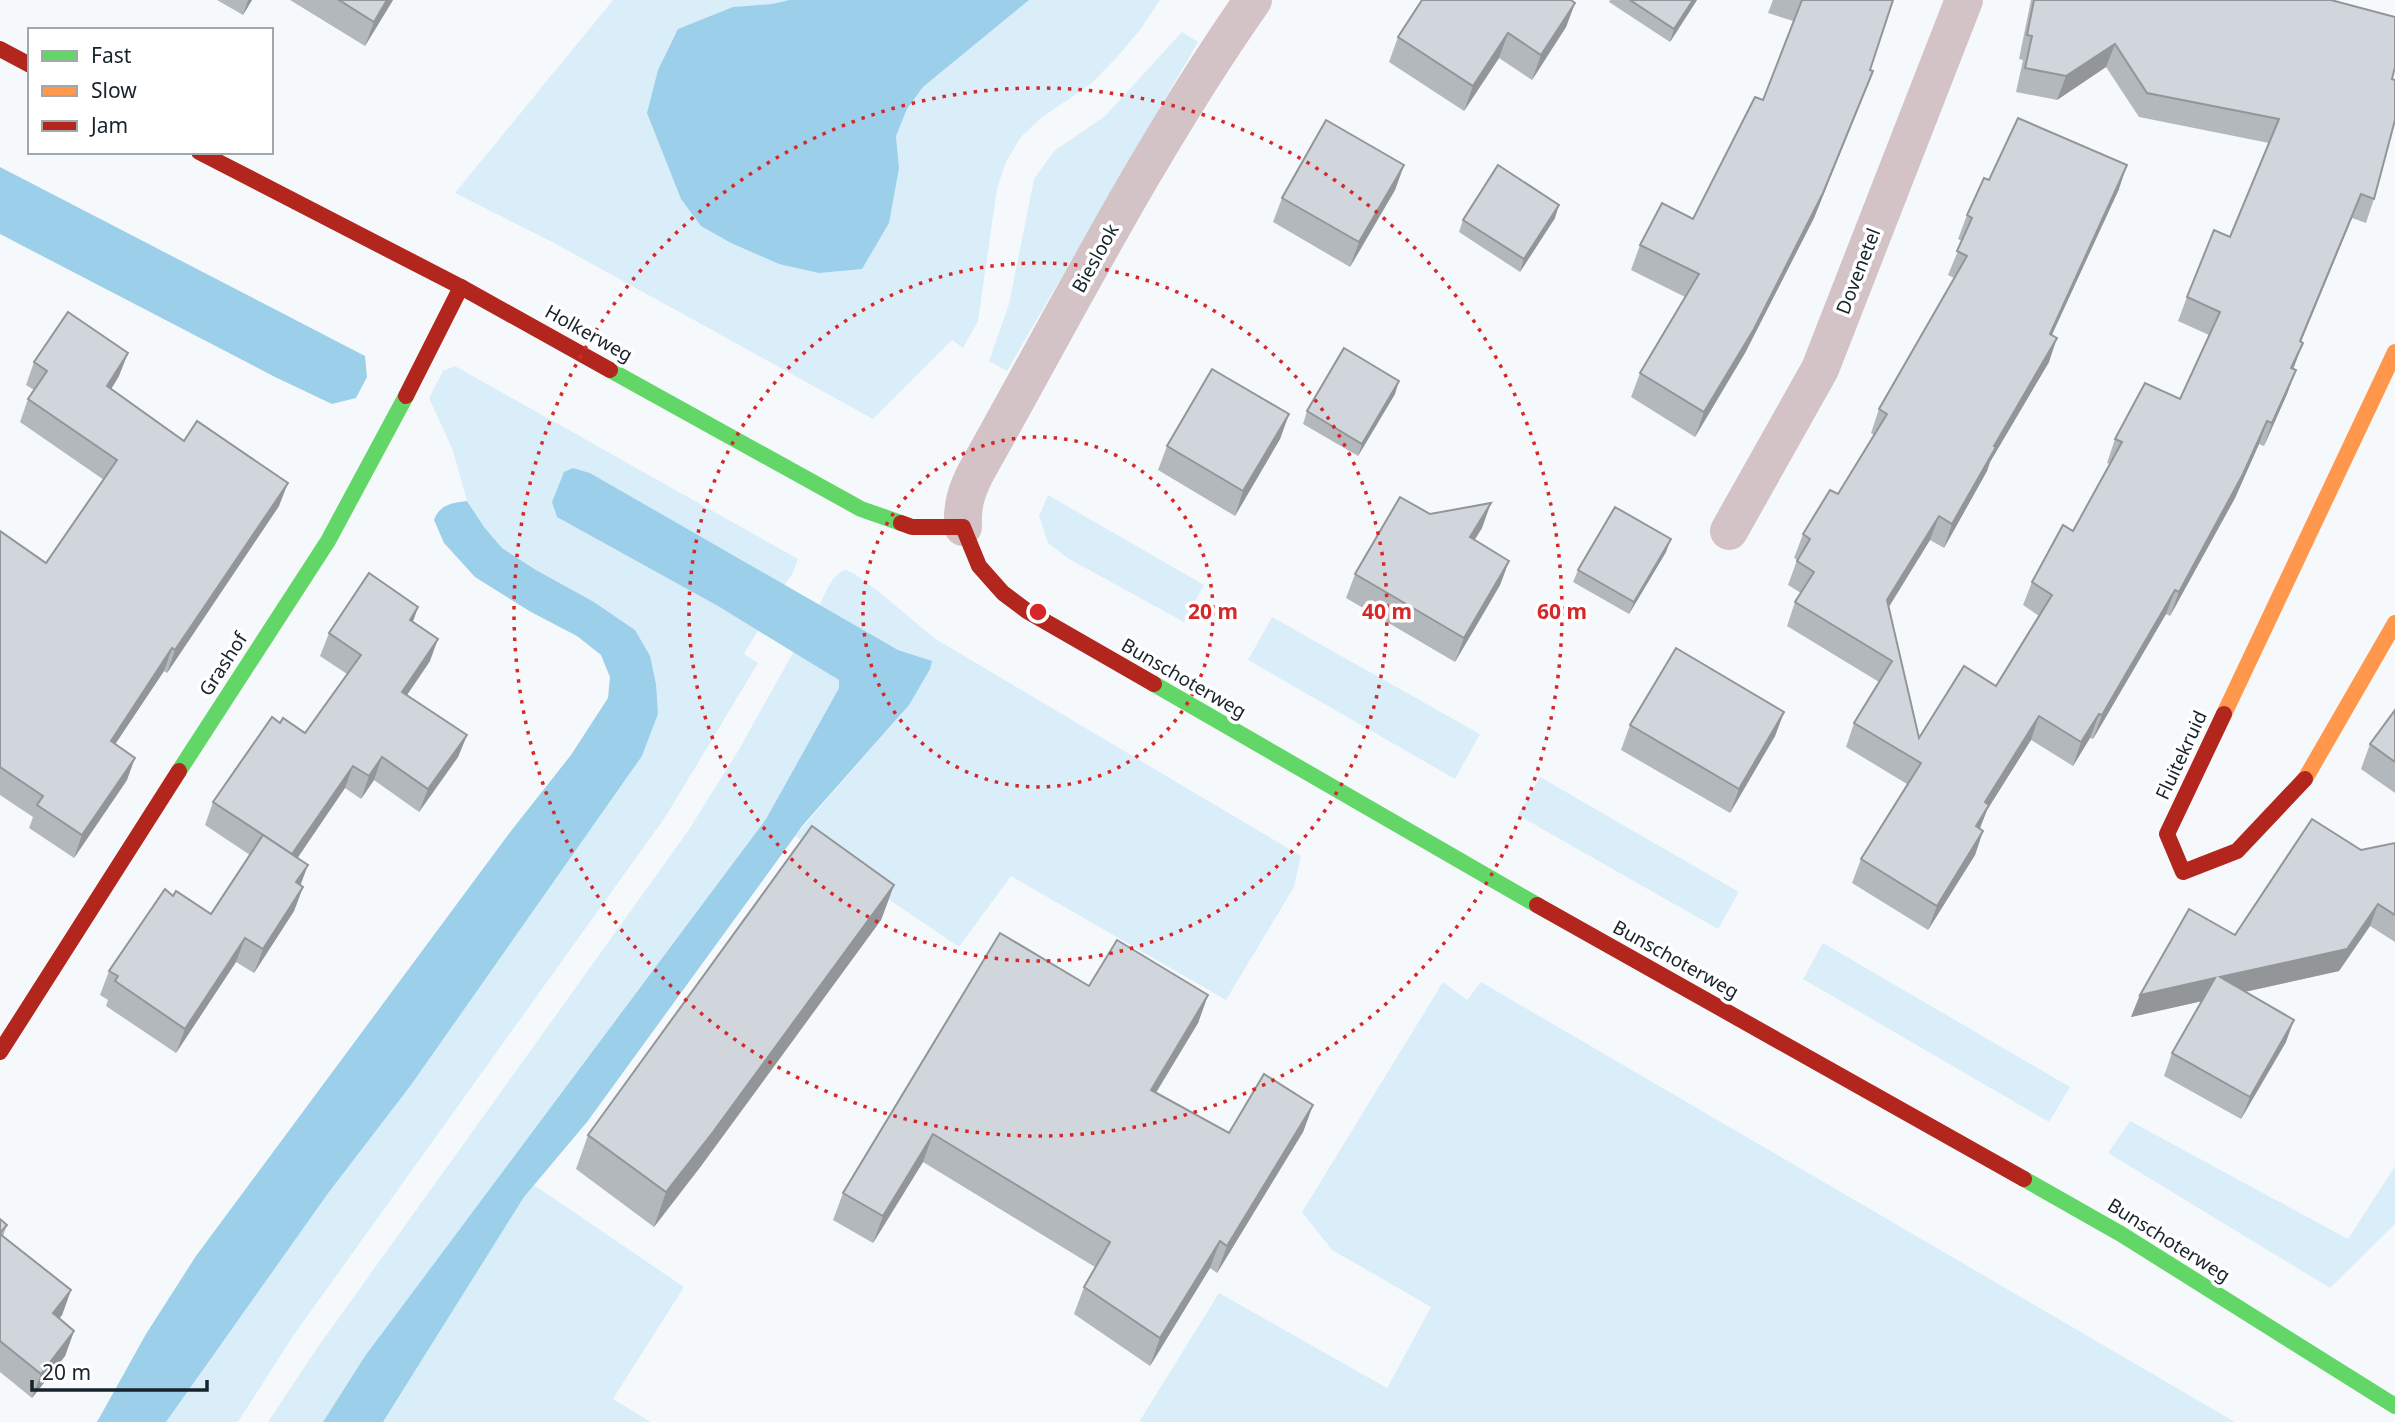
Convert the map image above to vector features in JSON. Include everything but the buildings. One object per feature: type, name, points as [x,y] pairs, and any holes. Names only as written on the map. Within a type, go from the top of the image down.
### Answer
[{"type":"street","name":"Bieslook","points":[[963,527],[962,509],[975,474],[1137,185],[1216,53],[1252,0]]},
{"type":"street","name":"Dovenetel","points":[[1729,531],[1820,369],[1964,0]]},
{"type":"street","points":[[0,49],[28,64]]},
{"type":"street","name":"Holkerweg","points":[[203,154],[461,287],[861,509],[912,527],[963,527]]},
{"type":"street","name":"Grashof","points":[[0,1052],[328,541],[378,451],[461,287]]},
{"type":"street","name":"Fluitekruid","points":[[2395,352],[2166,834],[2183,872],[2236,851],[2302,784],[2395,623]]},
{"type":"street","name":"Bunschoterweg","points":[[963,527],[971,554],[986,579],[1027,611],[1498,883],[2098,1221],[2395,1406]]},
{"type":"shaded area","points":[[613,0],[789,0],[733,7],[731,243],[752,252],[899,168],[896,136],[907,109],[923,87],[1029,0],[1160,0],[1140,30],[1092,83],[1041,118],[1021,137],[1006,162],[997,189],[978,321],[963,348],[952,340],[873,419],[554,243],[455,193]]},
{"type":"shaded area","points":[[1182,32],[1198,42],[1007,371],[989,361],[1009,304],[1034,179],[1054,151],[1105,116]]},
{"type":"shaded area","points":[[455,366],[798,559],[793,573],[784,585],[590,473],[573,468],[718,606],[759,629],[744,654],[758,663],[666,816],[293,1336],[238,1422],[166,1422],[329,1192],[411,1085],[642,756],[658,714],[635,630],[594,602],[502,548],[467,501],[453,451],[429,398],[443,371]]},
{"type":"shaded area","points":[[1048,495],[1204,585],[1184,622],[1069,559],[1048,543],[1039,516]]},
{"type":"shaded area","points":[[846,570],[879,592],[934,638],[1301,856],[1294,887],[1226,1000],[1011,876],[959,947],[795,836],[909,705],[898,650],[819,606],[836,575]]},
{"type":"shaded area","points":[[1272,617],[1480,734],[1455,779],[1248,660]]},
{"type":"shaded area","points":[[794,651],[840,680],[839,688],[766,819],[365,1356],[323,1422],[268,1422],[315,1351],[688,831],[738,751]]},
{"type":"shaded area","points":[[1540,777],[1739,892],[1718,929],[1518,815]]},
{"type":"shaded area","points":[[1823,943],[2070,1087],[2049,1122],[1803,979]]},
{"type":"shaded area","points":[[1443,982],[1467,1000],[1481,982],[2235,1422],[1139,1422],[1219,1293],[1387,1388],[1431,1307],[1332,1250],[1302,1212]]},
{"type":"shaded area","points":[[2130,1121],[2348,1239],[2395,1166],[2395,1224],[2330,1288],[2108,1153]]},
{"type":"shaded area","points":[[534,1185],[684,1287],[613,1399],[651,1422],[383,1422],[524,1197]]},
{"type":"water","points":[[789,0],[1029,0],[923,87],[907,109],[896,136],[899,168],[889,223],[862,269],[819,273],[779,264],[731,243],[701,226],[681,199],[647,113],[658,70],[678,29],[733,7]]},
{"type":"water","points":[[0,167],[365,356],[367,377],[356,398],[332,404],[0,234]]},
{"type":"water","points":[[573,468],[590,473],[898,650],[932,661],[930,669],[909,705],[803,825],[587,1122],[524,1197],[383,1422],[323,1422],[365,1356],[766,819],[839,688],[839,680],[718,606],[557,517],[552,502],[564,472]]},
{"type":"water","points":[[467,501],[502,548],[594,602],[635,630],[650,656],[656,684],[658,714],[642,756],[411,1085],[329,1192],[166,1422],[97,1422],[146,1334],[196,1256],[511,831],[571,755],[608,698],[610,677],[601,655],[577,636],[531,612],[475,577],[444,543],[434,520],[447,505]]},
{"type":"traffic: fast","points":[[610,370],[861,509],[901,523]]},
{"type":"traffic: fast","points":[[179,771],[328,541],[406,396]]},
{"type":"traffic: fast","points":[[1154,684],[1537,905]]},
{"type":"traffic: fast","points":[[2024,1179],[2121,1234],[2395,1406]]},
{"type":"traffic: slow","points":[[2224,714],[2395,352]]},
{"type":"traffic: slow","points":[[2305,779],[2395,623]]},
{"type":"traffic: jam","points":[[0,49],[28,64]]},
{"type":"traffic: jam","points":[[203,154],[461,287],[610,370]]},
{"type":"traffic: jam","points":[[406,396],[461,287]]},
{"type":"traffic: jam","points":[[901,523],[912,527],[963,527],[979,566],[1003,593],[1027,611],[1154,684]]},
{"type":"traffic: jam","points":[[2224,714],[2167,834],[2183,872],[2237,851],[2305,779]]},
{"type":"traffic: jam","points":[[0,1052],[179,771]]},
{"type":"traffic: jam","points":[[1537,905],[2024,1179]]}]
